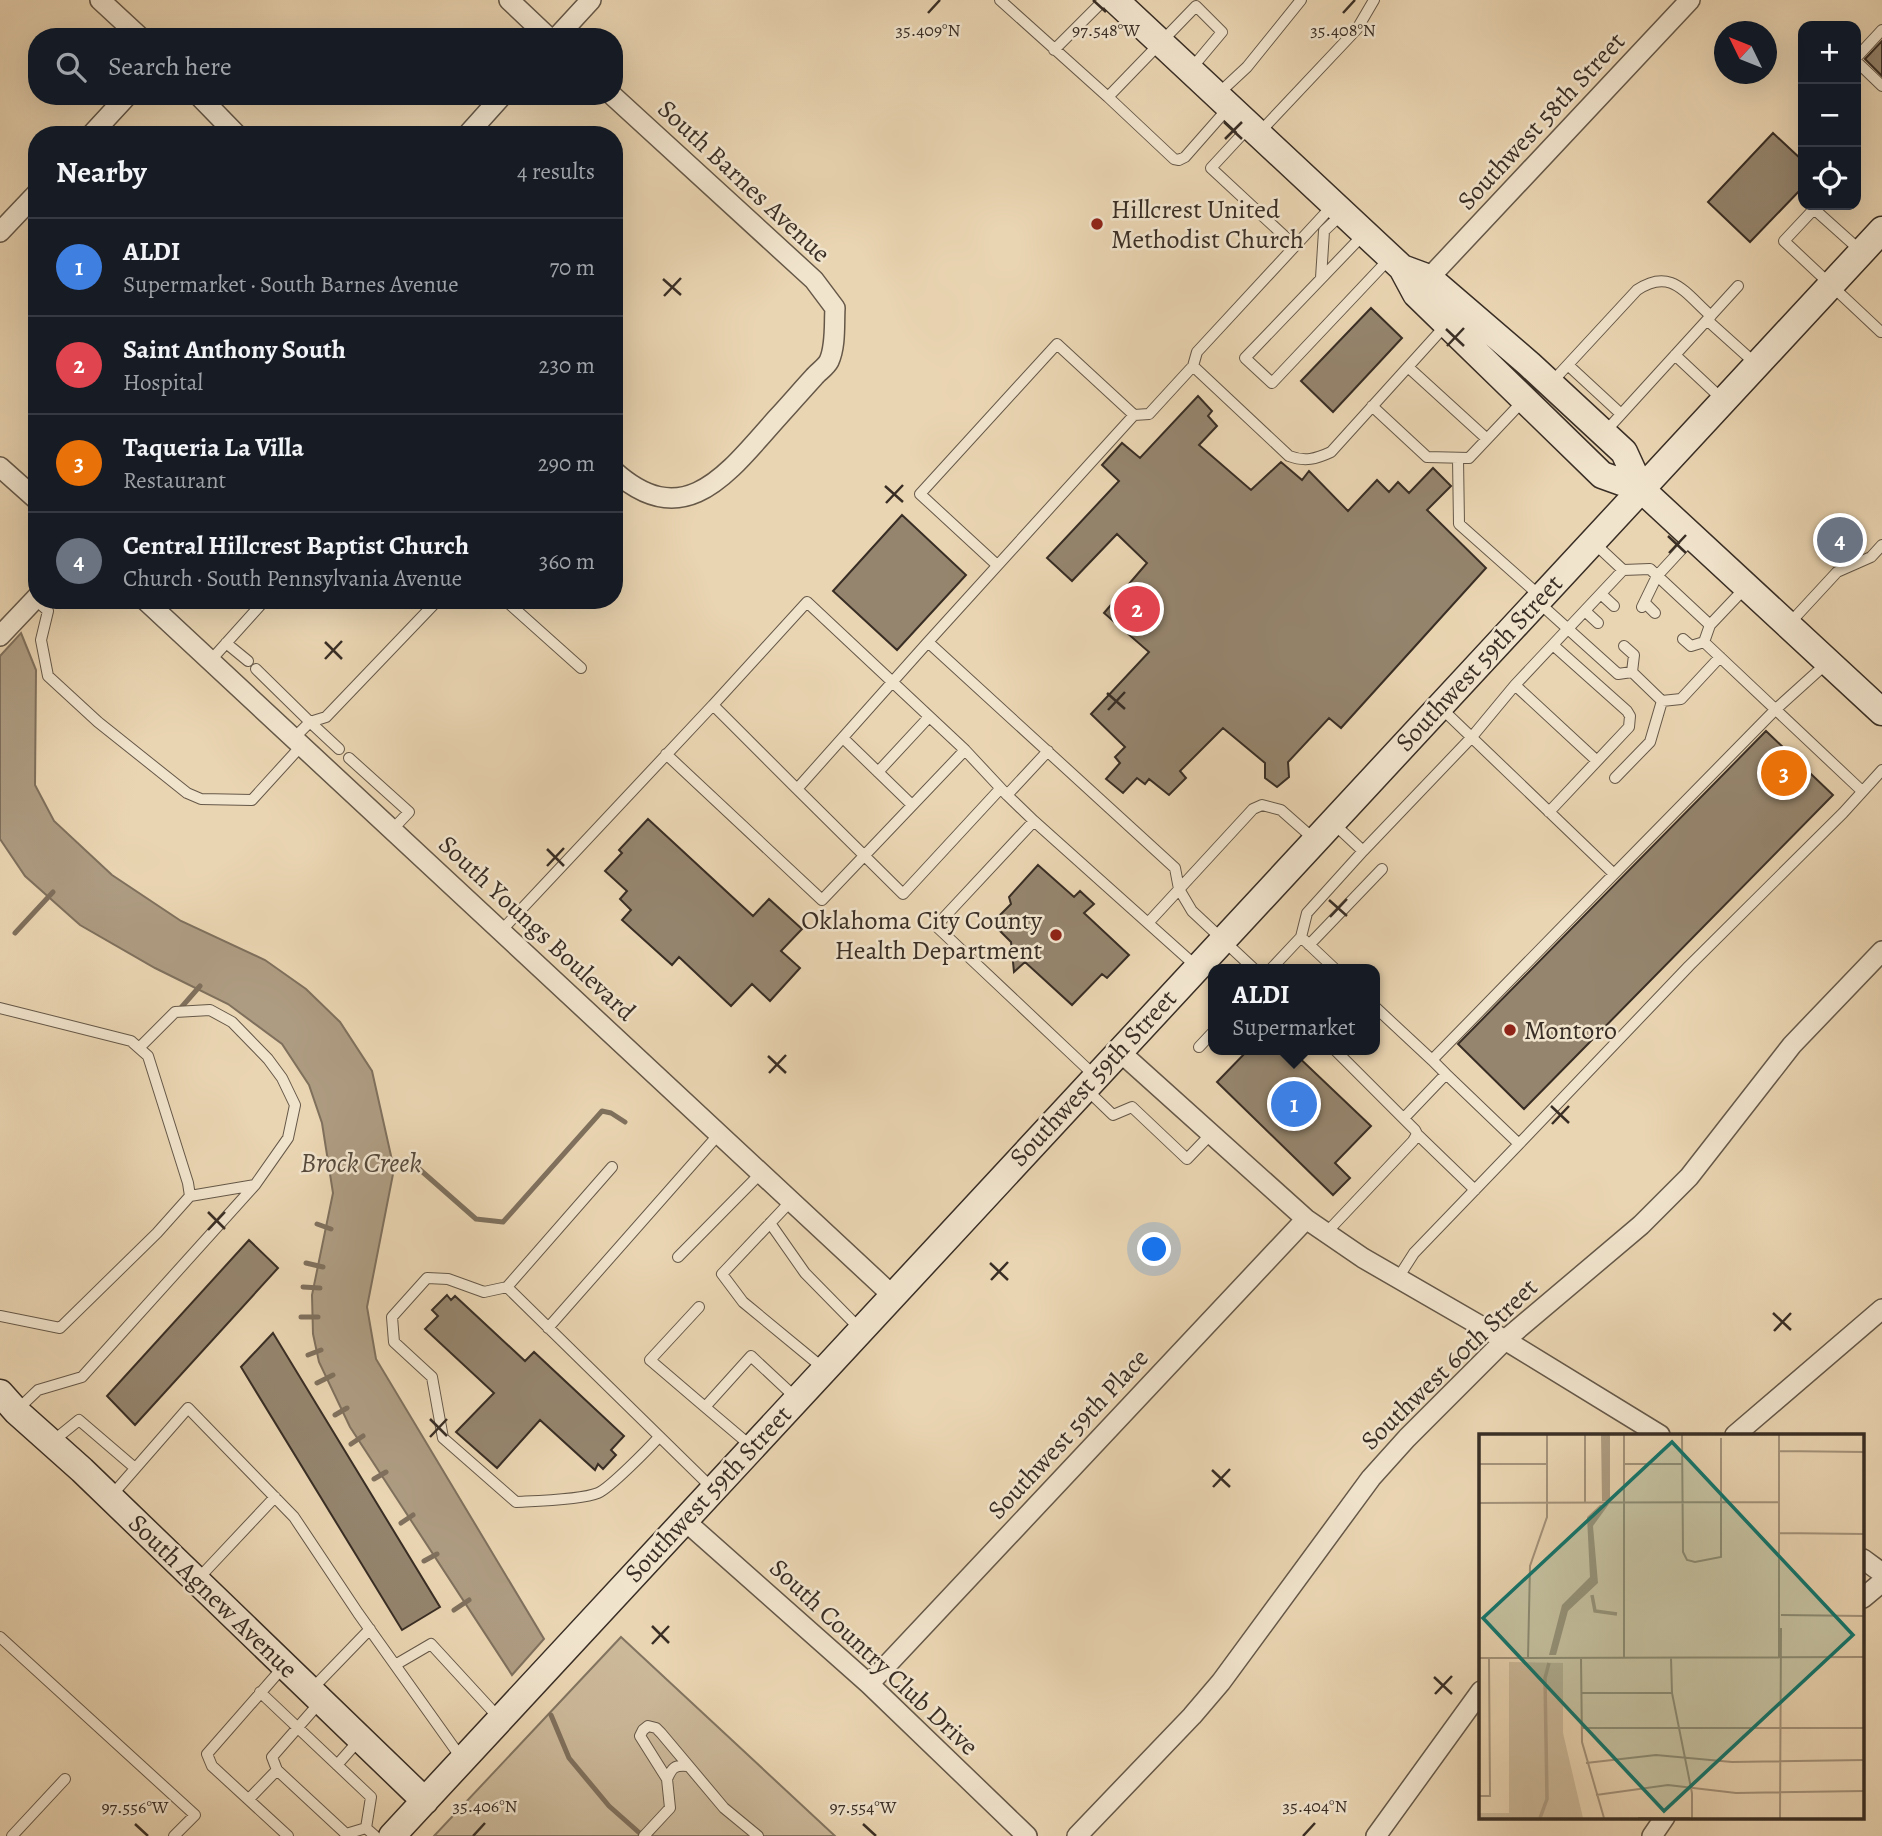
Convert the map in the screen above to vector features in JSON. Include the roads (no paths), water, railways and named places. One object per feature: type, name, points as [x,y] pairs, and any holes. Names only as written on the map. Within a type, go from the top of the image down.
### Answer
[{"type":"main road","points":[[1115,0],[1396,262],[1416,294],[1602,475],[1641,489]]},
{"type":"main road","name":"Southwest 59th Street","points":[[392,1836],[1882,230]]},
{"type":"main road","points":[[1396,262],[1429,278],[1559,374],[1603,433],[1624,452],[1641,489],[1882,712]]},
{"type":"main road","name":"South Agnew Avenue","points":[[8,1402],[425,1801]]},
{"type":"street","points":[[100,0],[130,28]]},
{"type":"street","points":[[509,0],[539,28]]},
{"type":"street","points":[[566,28],[592,0]]},
{"type":"street","name":"Southwest 58th Street","points":[[1429,278],[1690,0]]},
{"type":"street","points":[[99,126],[119,105]]},
{"type":"street","points":[[208,105],[228,126]]},
{"type":"street","points":[[475,126],[494,105]]},
{"type":"street","name":"South Barnes Avenue","points":[[623,105],[814,281],[835,308],[834,337],[828,361],[737,463],[719,478],[690,498],[660,498],[623,479]]},
{"type":"street","points":[[0,232],[28,202]]},
{"type":"street","points":[[0,467],[28,492]]},
{"type":"street","points":[[6,629],[28,606]]},
{"type":"street","name":"South Youngs Boulevard","points":[[155,609],[892,1295]]},
{"type":"street","name":"Southwest 60th Street","points":[[1077,1836],[1221,1682],[1371,1478],[1407,1438],[1505,1340],[1641,1225],[1689,1177],[1792,1045],[1882,951]]},
{"type":"street","points":[[1119,1051],[1306,1219],[1398,1278],[1658,1434]]},
{"type":"street","name":"Southwest 59th Place","points":[[869,1684],[1306,1219]]},
{"type":"street","points":[[1736,1434],[1882,1309]]},
{"type":"street","name":"South Country Club Drive","points":[[684,1520],[869,1684],[1027,1836]]},
{"type":"street","points":[[1864,1560],[1882,1573]]},
{"type":"street","points":[[1864,1597],[1882,1581]]},
{"type":"street","points":[[1376,1836],[1479,1694]]},
{"type":"street","points":[[1652,1836],[1664,1818]]},
{"type":"lane","points":[[1000,0],[1174,159],[1179,160],[1247,67],[1301,0]]},
{"type":"lane","points":[[1054,50],[1104,0]]},
{"type":"lane","points":[[1295,246],[1211,168],[1254,130],[1357,29],[1374,0]]},
{"type":"lane","points":[[1108,97],[1196,6],[1222,32],[1190,70]]},
{"type":"lane","points":[[1861,54],[1882,30]]},
{"type":"lane","points":[[1861,65],[1882,86]]},
{"type":"lane","points":[[797,789],[1134,415],[1149,414],[1193,366],[1197,352],[1295,246],[1338,208]]},
{"type":"lane","points":[[1321,278],[1324,231],[1338,208]]},
{"type":"lane","points":[[1861,251],[1814,209],[1784,241],[1881,332]]},
{"type":"lane","points":[[1365,233],[1245,358],[1272,383],[1396,262]]},
{"type":"lane","points":[[1621,414],[1559,374],[1637,290],[1649,281],[1670,281],[1756,365]]},
{"type":"lane","points":[[1603,433],[1738,286]]},
{"type":"lane","points":[[1193,366],[1289,456],[1301,460],[1317,458],[1331,452],[1446,324]]},
{"type":"lane","points":[[997,565],[920,494],[947,464],[1057,344],[1134,415]]},
{"type":"lane","points":[[1675,355],[1723,400]]},
{"type":"lane","points":[[1408,367],[1487,439]]},
{"type":"lane","points":[[1372,406],[1427,457],[1469,458],[1523,400]]},
{"type":"lane","points":[[1458,458],[1459,524],[1618,674],[1632,672]]},
{"type":"lane","points":[[1655,613],[1643,605],[1657,576],[1693,537]]},
{"type":"lane","points":[[1592,541],[1623,570],[1650,569],[1710,625]]},
{"type":"lane","points":[[1788,625],[1838,572],[1871,557],[1882,545]]},
{"type":"lane","points":[[1276,964],[1301,937],[1307,913],[1623,570]]},
{"type":"lane","points":[[1704,642],[1710,625],[1746,586]]},
{"type":"lane","points":[[1601,594],[1614,606]]},
{"type":"lane","points":[[501,931],[807,602],[965,750],[1003,792],[1197,967]]},
{"type":"lane","points":[[46,609],[48,611],[41,640],[48,676],[98,722],[187,793],[201,799],[253,800],[298,742],[310,722],[326,717],[429,609]]},
{"type":"lane","points":[[211,660],[257,609]]},
{"type":"lane","points":[[515,609],[581,668]]},
{"type":"lane","points":[[1585,611],[1598,623]]},
{"type":"lane","points":[[1683,639],[1691,646],[1704,642]]},
{"type":"lane","points":[[928,642],[1175,868],[1179,889],[1192,911],[1249,964]]},
{"type":"lane","points":[[1704,642],[1862,791]]},
{"type":"lane","points":[[226,643],[248,661]]},
{"type":"lane","points":[[1549,812],[1629,727],[1630,716],[1553,645]]},
{"type":"lane","points":[[1624,646],[1634,655],[1632,672]]},
{"type":"lane","points":[[1662,701],[1681,699],[1720,657]]},
{"type":"lane","points":[[1432,1060],[1776,709],[1828,662]]},
{"type":"lane","points":[[256,669],[339,749]]},
{"type":"lane","points":[[1632,672],[1662,701]]},
{"type":"lane","points":[[1516,685],[1597,761]]},
{"type":"lane","points":[[1615,778],[1650,741],[1662,701]]},
{"type":"lane","points":[[713,705],[903,894],[1003,792],[1048,751]]},
{"type":"lane","points":[[1439,707],[1614,874]]},
{"type":"lane","points":[[878,772],[929,716]]},
{"type":"lane","points":[[843,738],[911,804]]},
{"type":"lane","points":[[666,754],[822,900],[965,750]]},
{"type":"lane","points":[[349,758],[409,812],[393,830]]},
{"type":"lane","points":[[1398,1278],[1414,1253],[1689,965],[1882,770]]},
{"type":"lane","points":[[1148,923],[1253,809],[1262,804],[1281,810],[1363,852]]},
{"type":"lane","points":[[1034,821],[936,926],[1089,1082],[1113,1115],[1132,1107],[1188,1159],[1211,1133]]},
{"type":"lane","points":[[1309,945],[1382,869]]},
{"type":"lane","points":[[1301,937],[1330,964]]},
{"type":"lane","points":[[0,1008],[131,1041],[148,1056],[188,1182],[190,1196]]},
{"type":"lane","points":[[8,1402],[82,1377],[255,1185],[288,1138],[295,1105],[282,1078],[268,1059],[232,1022],[210,1010],[175,1012],[139,1048]]},
{"type":"lane","points":[[1380,1012],[1519,1144]]},
{"type":"lane","points":[[1199,1047],[1208,1037]]},
{"type":"lane","points":[[1340,1055],[1475,1190]]},
{"type":"lane","points":[[1404,1118],[1446,1074]]},
{"type":"lane","points":[[548,1328],[719,1134]]},
{"type":"lane","points":[[1326,1233],[1417,1134]]},
{"type":"lane","points":[[612,1167],[507,1287],[484,1292],[449,1279],[427,1279],[391,1317],[394,1342],[432,1377],[443,1438],[516,1502],[599,1493],[659,1437]]},
{"type":"lane","points":[[678,1256],[761,1173]]},
{"type":"lane","points":[[0,1316],[60,1328],[157,1233],[190,1196],[255,1185]]},
{"type":"lane","points":[[791,1201],[722,1274],[743,1302],[824,1368]]},
{"type":"lane","points":[[770,1223],[805,1273],[860,1329]]},
{"type":"lane","points":[[507,1287],[712,1489]]},
{"type":"lane","points":[[699,1307],[650,1360],[752,1446]]},
{"type":"lane","points":[[705,1407],[751,1356],[796,1398]]},
{"type":"lane","points":[[110,1497],[188,1408],[294,1517],[463,1760]]},
{"type":"lane","points":[[51,1442],[79,1420],[135,1468]]},
{"type":"lane","points":[[196,1580],[275,1497]]},
{"type":"lane","points":[[366,1828],[346,1834],[277,1770],[272,1757],[298,1728],[316,1696],[370,1629]]},
{"type":"lane","points":[[0,1637],[195,1815],[174,1836]]},
{"type":"lane","points":[[395,1665],[431,1644],[500,1719]]},
{"type":"lane","points":[[285,1666],[207,1754],[212,1766],[288,1836]]},
{"type":"lane","points":[[260,1692],[371,1797],[366,1828]]},
{"type":"lane","points":[[644,1836],[670,1808],[667,1779],[640,1736],[648,1726],[656,1728],[687,1766],[705,1782],[724,1808],[758,1836]]},
{"type":"lane","points":[[337,1765],[360,1738]]},
{"type":"lane","points":[[667,1779],[671,1769],[677,1765],[687,1766]]},
{"type":"lane","points":[[249,1800],[277,1770]]},
{"type":"lane","points":[[12,1836],[65,1779]]},
{"type":"lane","points":[[366,1828],[375,1836]]},
{"type":"water","name":"Brock Creek","points":[[21,633],[36,670],[35,785],[54,821],[112,875],[181,921],[265,960],[306,989],[340,1022],[372,1071],[394,1169],[367,1307],[376,1359],[544,1639],[512,1675],[350,1427],[319,1362],[313,1334],[312,1295],[333,1193],[322,1123],[309,1085],[282,1044],[228,1004],[155,968],[80,925],[25,876],[0,839],[0,656]]},
{"type":"waterway","points":[[15,933],[53,892]]},
{"type":"waterway","points":[[179,1010],[200,986]]},
{"type":"waterway","points":[[409,1160],[476,1219],[503,1222],[602,1111],[625,1122]]},
{"type":"waterway","points":[[317,1224],[331,1229]]},
{"type":"waterway","points":[[306,1263],[323,1267]]},
{"type":"waterway","points":[[303,1287],[320,1288]]},
{"type":"waterway","points":[[301,1317],[318,1317]]},
{"type":"waterway","points":[[308,1355],[321,1350]]},
{"type":"waterway","points":[[317,1383],[333,1375]]},
{"type":"waterway","points":[[335,1415],[347,1408]]},
{"type":"waterway","points":[[351,1444],[363,1436]]},
{"type":"waterway","points":[[374,1479],[386,1472]]},
{"type":"waterway","points":[[401,1523],[413,1515]]},
{"type":"waterway","points":[[424,1561],[437,1554]]},
{"type":"waterway","points":[[454,1610],[469,1600]]},
{"type":"waterway","name":"Brock Creek","points":[[551,1715],[569,1758],[609,1806],[643,1836]]},
{"type":"place","name":"Hillcrest United Methodist Church","points":[[1097,224]]},
{"type":"place","name":"Central Hillcrest Baptist Church","points":[[1840,540]]},
{"type":"place","name":"Saint Anthony South","points":[[1137,609]]},
{"type":"place","name":"Taqueria La Villa","points":[[1784,773]]},
{"type":"place","name":"Oklahoma City County Health Department","points":[[1056,935]]},
{"type":"place","name":"Montoro","points":[[1510,1030]]},
{"type":"place","name":"ALDI","points":[[1294,1104]]}]
